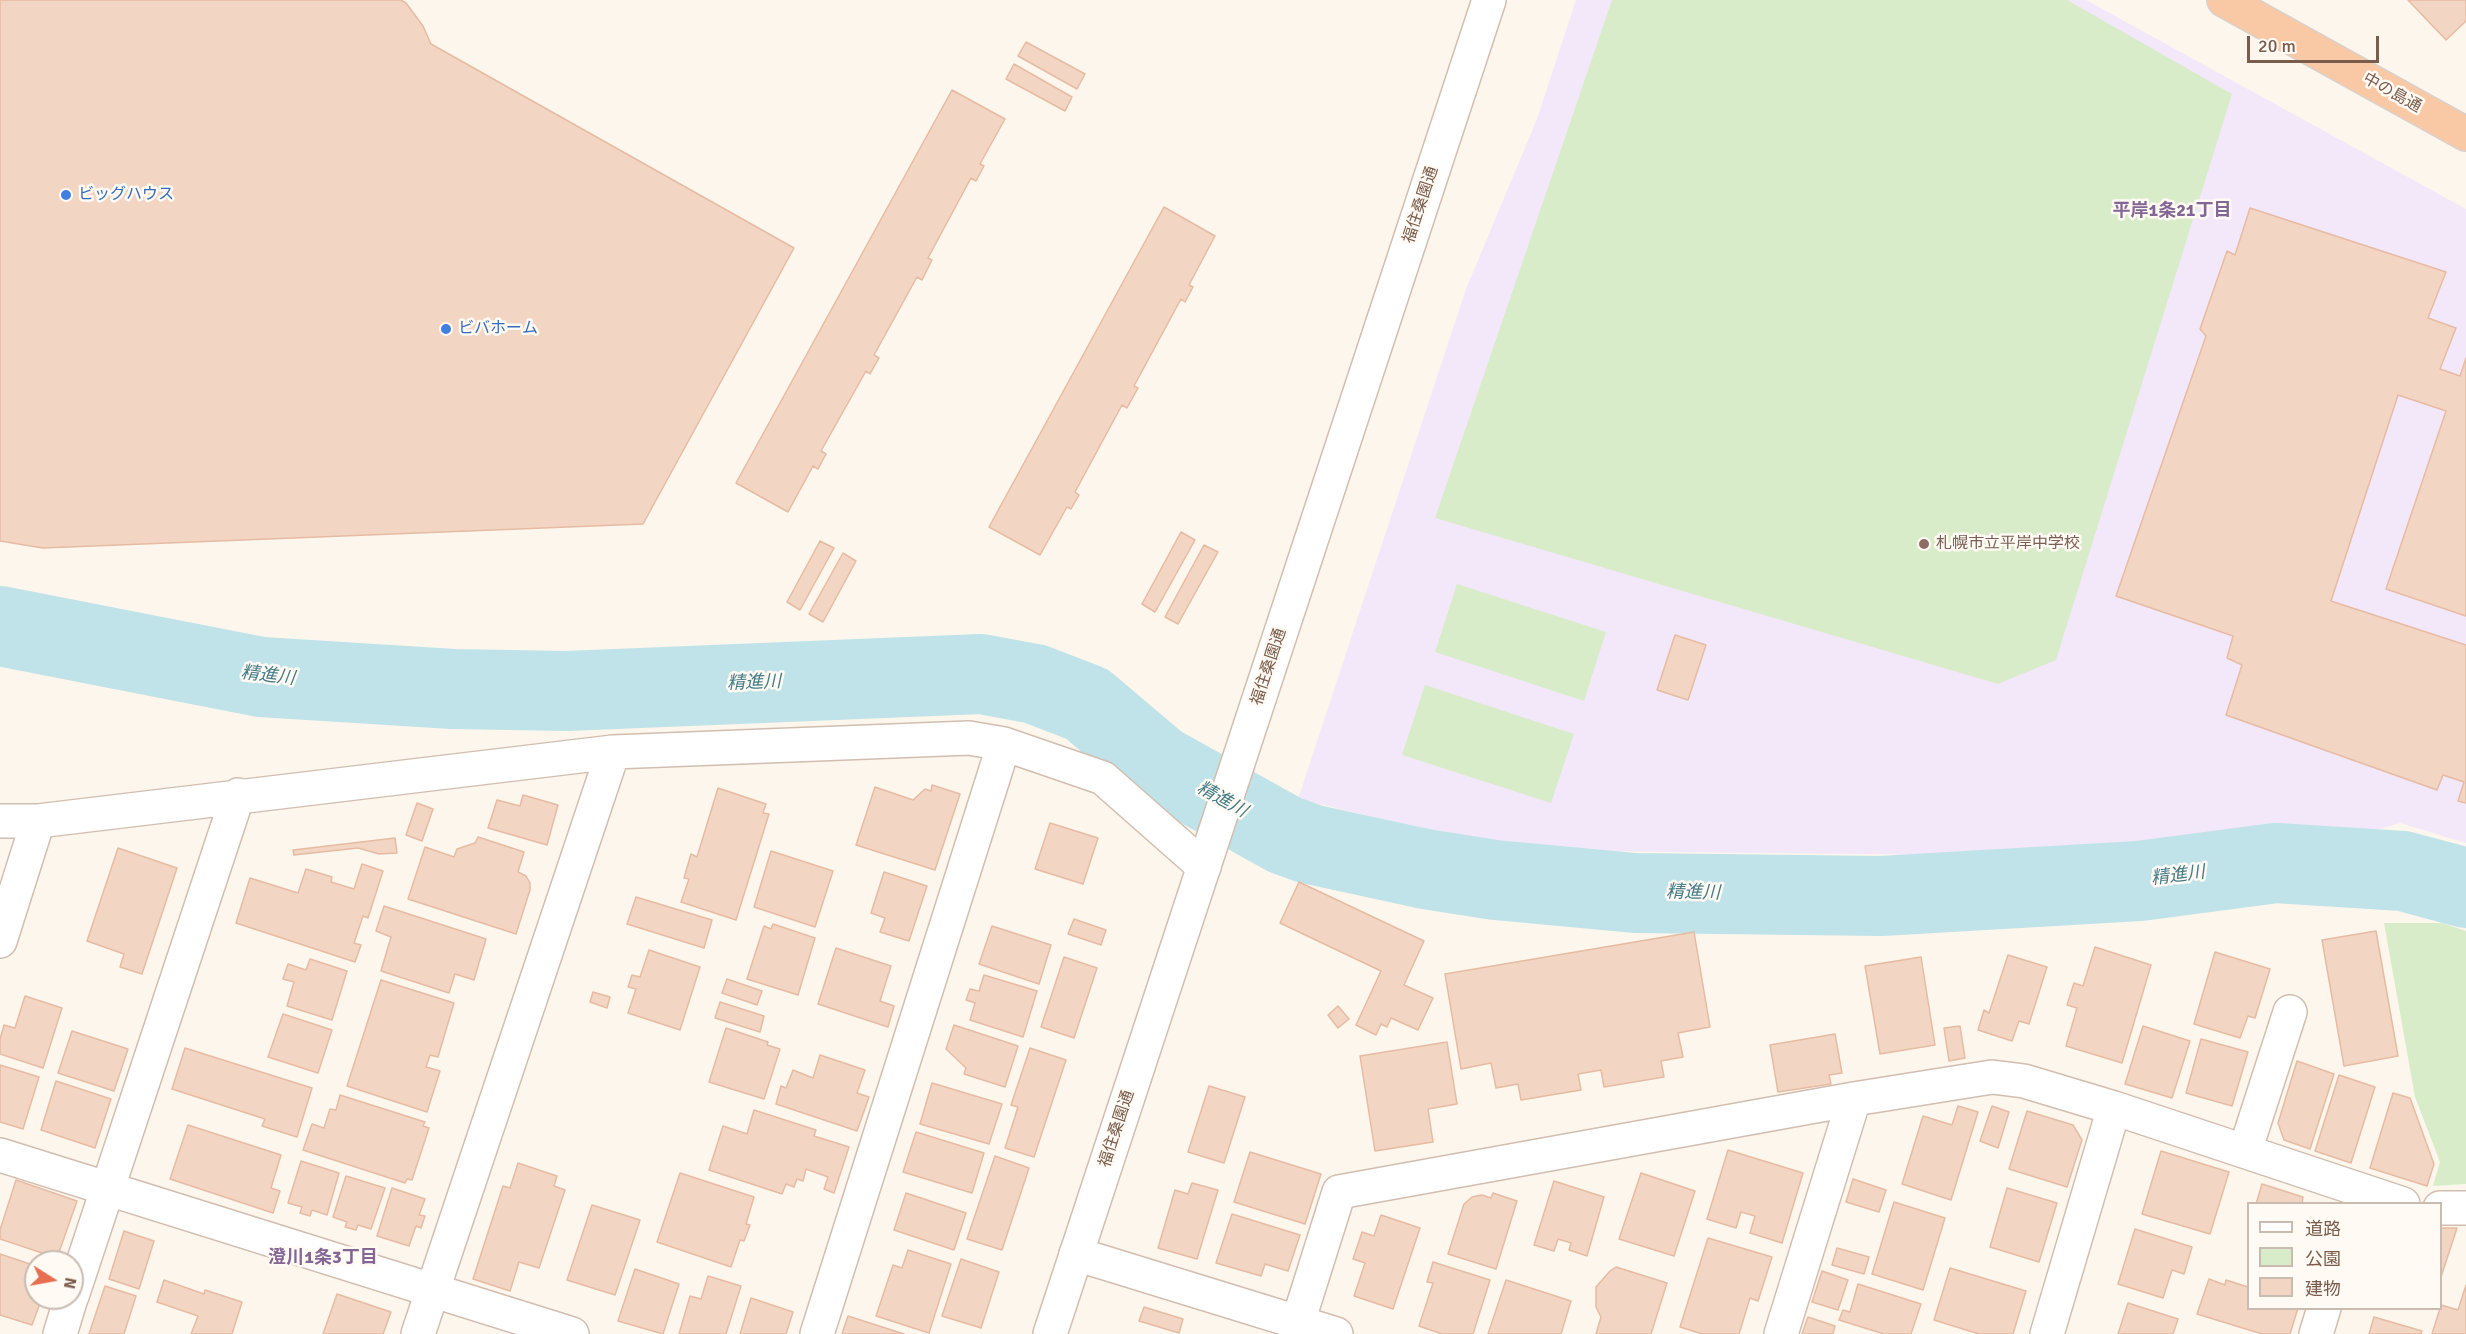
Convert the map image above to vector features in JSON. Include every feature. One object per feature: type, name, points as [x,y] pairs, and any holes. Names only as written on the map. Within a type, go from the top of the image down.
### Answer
[{"type":"highway","name":"中の島通","points":[[2224,0],[2466,134]]},
{"type":"street","name":"福住桑園通","points":[[1050,1334],[1489,0]]},
{"type":"street","points":[[0,822],[38,821],[238,795],[613,752],[969,738],[1004,744],[1102,778],[1204,867]]},
{"type":"street","points":[[817,1334],[1004,744]]},
{"type":"street","points":[[418,1334],[613,752]]},
{"type":"street","points":[[84,1260],[238,795]]},
{"type":"street","points":[[0,941],[38,821]]},
{"type":"street","points":[[2246,1151],[2290,1012]]},
{"type":"street","points":[[1298,1322],[1339,1192],[1854,1099],[1992,1077],[2024,1081],[2114,1108],[2246,1151],[2358,1196],[2397,1202]]},
{"type":"street","points":[[1781,1334],[1854,1099]]},
{"type":"street","points":[[2047,1334],[2114,1108]]},
{"type":"street","points":[[0,1155],[572,1334]]},
{"type":"street","points":[[2442,1208],[2466,1208]]},
{"type":"street","points":[[1076,1254],[1336,1334]]},
{"type":"street","points":[[60,1334],[68,1310]]},
{"type":"street","points":[[2316,1334],[2323,1310]]},
{"type":"shaded area","name":"札幌市立平岸中学校","points":[[1576,0],[2086,0],[2466,209],[2466,843],[2400,823],[2357,836],[2131,857],[1591,851],[1496,846],[1298,799],[1466,289],[1537,119]]},
{"type":"green space","points":[[1612,0],[2067,0],[2232,94],[2056,660],[1998,684],[1435,518]]},
{"type":"green space","points":[[1457,584],[1606,632],[1584,701],[1435,652]]},
{"type":"green space","points":[[1425,685],[1574,734],[1551,803],[1402,755]]},
{"type":"green space","points":[[2384,923],[2442,923],[2466,931],[2466,1184],[2433,1186],[2440,1162],[2415,1097]]},
{"type":"building","points":[[0,0],[401,0],[406,3],[423,26],[431,44],[794,248],[643,524],[43,548],[0,541]]},
{"type":"building","points":[[2408,0],[2466,0],[2466,21],[2446,40]]},
{"type":"building","points":[[1026,42],[1085,74],[1077,89],[1018,56]]},
{"type":"building","points":[[1014,64],[1072,97],[1065,111],[1006,79]]},
{"type":"building","points":[[952,90],[1005,119],[980,164],[984,166],[976,181],[971,178],[928,258],[932,260],[922,280],[917,277],[874,355],[879,358],[870,374],[866,371],[821,451],[826,454],[818,469],[813,466],[788,512],[736,483]]},
{"type":"building","points":[[1164,207],[1215,236],[1189,285],[1193,287],[1185,302],[1181,299],[1134,386],[1138,388],[1127,408],[1122,405],[1075,492],[1079,495],[1071,509],[1067,507],[1040,555],[989,527]]},
{"type":"building","points":[[2250,208],[2446,272],[2428,318],[2456,328],[2440,369],[2460,376],[2466,358],[2466,616],[2386,589],[2446,411],[2398,395],[2331,601],[2466,645],[2466,803],[2458,801],[2464,782],[2443,775],[2437,790],[2226,715],[2242,665],[2227,658],[2233,636],[2116,596],[2206,336],[2200,329],[2227,251],[2235,255]]},
{"type":"building","points":[[1181,532],[1195,540],[1155,612],[1142,604]]},
{"type":"building","points":[[820,541],[834,548],[800,610],[787,602]]},
{"type":"building","points":[[1204,545],[1218,552],[1178,624],[1165,617]]},
{"type":"building","points":[[843,553],[856,561],[823,622],[809,614]]},
{"type":"building","points":[[1675,635],[1706,645],[1688,700],[1657,690]]},
{"type":"building","points":[[932,785],[960,794],[935,870],[856,845],[875,787],[913,800],[925,789],[931,791]]},
{"type":"building","points":[[718,788],[766,804],[763,813],[769,814],[736,920],[681,902],[689,879],[684,878],[691,854],[697,857]]},
{"type":"building","points":[[523,795],[558,805],[547,845],[488,828],[497,800],[520,806]]},
{"type":"building","points":[[417,803],[433,809],[422,841],[406,835]]},
{"type":"building","points":[[1050,823],[1098,838],[1083,884],[1035,869]]},
{"type":"building","points":[[478,837],[524,852],[518,872],[526,876],[530,883],[530,890],[516,934],[408,899],[425,847],[454,857],[457,849],[475,843]]},
{"type":"building","points":[[395,838],[397,853],[379,854],[358,848],[294,855],[293,850]]},
{"type":"building","points":[[118,848],[177,868],[142,974],[120,967],[124,954],[87,941]]},
{"type":"building","points":[[771,851],[833,871],[815,927],[754,907]]},
{"type":"building","points":[[362,864],[383,871],[368,918],[363,916],[354,943],[361,945],[355,962],[236,923],[250,878],[298,893],[306,869],[332,877],[331,882],[354,889]]},
{"type":"building","points":[[884,872],[927,886],[909,941],[880,932],[885,918],[871,913]]},
{"type":"building","points":[[1299,882],[1424,941],[1404,985],[1433,998],[1418,1030],[1391,1018],[1387,1027],[1381,1024],[1376,1035],[1356,1025],[1381,971],[1280,923]]},
{"type":"building","points":[[636,897],[712,920],[704,948],[627,924]]},
{"type":"building","points":[[384,906],[486,939],[474,980],[455,974],[449,993],[381,971],[391,937],[376,931]]},
{"type":"building","points":[[1074,919],[1106,930],[1101,945],[1068,934]]},
{"type":"building","points":[[773,924],[815,938],[798,995],[747,979],[764,926],[771,929]]},
{"type":"building","points":[[992,926],[1051,945],[1039,984],[979,964]]},
{"type":"building","points":[[2376,931],[2398,1056],[2344,1066],[2322,940]]},
{"type":"building","points":[[1694,932],[1710,1027],[1678,1033],[1683,1057],[1661,1061],[1664,1077],[1604,1087],[1601,1070],[1578,1074],[1581,1090],[1521,1100],[1518,1084],[1496,1088],[1491,1063],[1461,1069],[1445,974]]},
{"type":"building","points":[[2095,947],[2151,965],[2122,1063],[2066,1046],[2077,1008],[2067,1005],[2074,983],[2083,986]]},
{"type":"building","points":[[836,948],[891,966],[880,1001],[894,1006],[888,1027],[818,1004]]},
{"type":"building","points":[[649,950],[700,967],[680,1030],[628,1013],[636,989],[628,987],[632,975],[640,977]]},
{"type":"building","points":[[2215,952],[2270,969],[2255,1018],[2248,1016],[2240,1038],[2194,1024]]},
{"type":"building","points":[[2008,955],[2047,967],[2029,1024],[2019,1021],[2012,1041],[1978,1030],[1984,1010],[1989,1013]]},
{"type":"building","points":[[1064,957],[1097,968],[1074,1038],[1041,1027]]},
{"type":"building","points":[[1921,957],[1935,1045],[1880,1054],[1865,966]]},
{"type":"building","points":[[310,959],[347,971],[332,1020],[287,1006],[294,982],[283,979],[288,964],[306,970]]},
{"type":"building","points":[[984,975],[1037,991],[1023,1037],[970,1020],[975,1003],[966,1000],[970,989],[979,991]]},
{"type":"building","points":[[727,979],[762,991],[757,1005],[722,993]]},
{"type":"building","points":[[381,980],[454,1003],[438,1057],[430,1055],[426,1067],[440,1071],[427,1112],[347,1086]]},
{"type":"building","points":[[593,992],[610,997],[607,1008],[590,1002]]},
{"type":"building","points":[[25,996],[62,1008],[43,1068],[0,1054],[0,1039],[4,1025],[15,1028]]},
{"type":"building","points":[[720,1002],[764,1016],[760,1032],[715,1018]]},
{"type":"building","points":[[1338,1006],[1349,1019],[1338,1028],[1328,1015]]},
{"type":"building","points":[[283,1014],[332,1030],[318,1073],[268,1057]]},
{"type":"building","points":[[954,1025],[1018,1046],[1005,1087],[964,1074],[966,1068],[946,1049]]},
{"type":"building","points":[[1960,1026],[1965,1058],[1949,1061],[1944,1028]]},
{"type":"building","points":[[2143,1026],[2190,1041],[2172,1098],[2125,1084]]},
{"type":"building","points":[[726,1028],[768,1042],[767,1045],[780,1049],[764,1099],[709,1082]]},
{"type":"building","points":[[72,1031],[128,1049],[114,1091],[58,1073]]},
{"type":"building","points":[[1835,1034],[1842,1073],[1829,1075],[1831,1084],[1778,1092],[1770,1045]]},
{"type":"building","points":[[2201,1039],[2248,1052],[2232,1106],[2186,1093]]},
{"type":"building","points":[[1447,1042],[1457,1104],[1428,1109],[1433,1142],[1375,1151],[1360,1056]]},
{"type":"building","points":[[185,1048],[312,1088],[297,1137],[262,1126],[265,1119],[172,1089]]},
{"type":"building","points":[[1030,1048],[1066,1060],[1034,1157],[1005,1148],[1018,1107],[1011,1105]]},
{"type":"building","points":[[820,1055],[865,1070],[857,1093],[869,1097],[857,1131],[776,1104],[781,1086],[786,1088],[793,1070],[813,1078]]},
{"type":"building","points":[[2297,1061],[2334,1074],[2310,1149],[2284,1140],[2278,1123]]},
{"type":"building","points":[[0,1065],[39,1077],[23,1129],[0,1122]]},
{"type":"building","points":[[2339,1075],[2375,1087],[2351,1163],[2315,1151]]},
{"type":"building","points":[[56,1081],[111,1099],[95,1148],[41,1130]]},
{"type":"building","points":[[932,1083],[1002,1104],[989,1144],[920,1124]]},
{"type":"building","points":[[1209,1086],[1245,1097],[1224,1163],[1188,1152]]},
{"type":"building","points":[[2393,1093],[2410,1098],[2434,1164],[2427,1186],[2370,1168]]},
{"type":"building","points":[[340,1095],[425,1122],[423,1126],[429,1128],[412,1180],[407,1179],[405,1183],[303,1150],[312,1124],[324,1128],[330,1109],[336,1110]]},
{"type":"building","points":[[1958,1106],[1978,1112],[1951,1200],[1902,1184],[1923,1116],[1952,1125]]},
{"type":"building","points":[[1992,1106],[2009,1112],[1998,1148],[1980,1141]]},
{"type":"building","points":[[754,1110],[816,1130],[814,1136],[849,1147],[834,1193],[824,1189],[828,1177],[806,1169],[803,1181],[797,1179],[794,1187],[786,1184],[782,1194],[709,1170],[723,1126],[747,1134]]},
{"type":"building","points":[[2027,1111],[2073,1125],[2082,1140],[2067,1187],[2009,1169]]},
{"type":"building","points":[[188,1125],[281,1155],[271,1188],[280,1191],[273,1213],[170,1179]]},
{"type":"building","points":[[916,1132],[984,1153],[972,1193],[903,1172]]},
{"type":"building","points":[[1728,1150],[1803,1173],[1782,1243],[1750,1233],[1755,1216],[1741,1212],[1736,1228],[1707,1219]]},
{"type":"building","points":[[2161,1151],[2229,1172],[2210,1234],[2142,1214]]},
{"type":"building","points":[[1250,1152],[1321,1174],[1305,1224],[1234,1202]]},
{"type":"building","points":[[995,1156],[1029,1168],[1002,1250],[967,1239]]},
{"type":"building","points":[[301,1161],[339,1173],[327,1215],[312,1210],[310,1216],[300,1213],[302,1207],[288,1203]]},
{"type":"building","points":[[518,1163],[557,1176],[554,1186],[565,1190],[539,1268],[519,1262],[510,1291],[473,1279],[503,1186],[510,1188]]},
{"type":"building","points":[[680,1173],[754,1197],[746,1224],[750,1225],[744,1241],[740,1240],[731,1267],[657,1242]]},
{"type":"building","points":[[1641,1173],[1695,1191],[1674,1256],[1619,1239]]},
{"type":"building","points":[[346,1176],[385,1188],[371,1229],[358,1225],[356,1230],[345,1227],[347,1222],[333,1217]]},
{"type":"building","points":[[1853,1179],[1886,1190],[1879,1212],[1846,1202]]},
{"type":"building","points":[[16,1180],[77,1201],[60,1250],[33,1250],[0,1239],[0,1230]]},
{"type":"building","points":[[1554,1181],[1604,1197],[1587,1256],[1569,1250],[1571,1243],[1558,1239],[1554,1251],[1534,1245]]},
{"type":"building","points":[[1192,1183],[1218,1190],[1197,1259],[1158,1248],[1175,1190],[1188,1194]]},
{"type":"building","points":[[2262,1184],[2303,1197],[2302,1202],[2257,1202]]},
{"type":"building","points":[[392,1188],[425,1199],[419,1215],[425,1216],[421,1228],[416,1226],[409,1246],[377,1236]]},
{"type":"building","points":[[2007,1188],[2057,1203],[2039,1262],[1990,1247]]},
{"type":"building","points":[[906,1193],[966,1213],[954,1250],[894,1230]]},
{"type":"building","points":[[1493,1193],[1517,1201],[1496,1269],[1448,1254],[1464,1204],[1472,1197],[1482,1195],[1491,1198]]},
{"type":"building","points":[[1894,1202],[1945,1218],[1923,1290],[1872,1274]]},
{"type":"building","points":[[592,1205],[640,1220],[615,1295],[567,1280]]},
{"type":"building","points":[[1232,1214],[1300,1235],[1288,1271],[1265,1264],[1261,1276],[1216,1263]]},
{"type":"building","points":[[1381,1215],[1420,1228],[1393,1309],[1354,1296],[1365,1263],[1353,1259],[1362,1232],[1374,1236]]},
{"type":"building","points":[[2442,1228],[2457,1228],[2442,1274]]},
{"type":"building","points":[[2135,1229],[2192,1247],[2184,1274],[2172,1270],[2163,1298],[2118,1284]]},
{"type":"building","points":[[124,1231],[154,1241],[139,1289],[109,1279]]},
{"type":"building","points":[[1708,1238],[1772,1257],[1758,1301],[1750,1298],[1739,1334],[1702,1334],[1680,1327]]},
{"type":"building","points":[[1837,1248],[1869,1257],[1864,1274],[1832,1265]]},
{"type":"building","points":[[908,1250],[951,1264],[929,1333],[876,1316],[893,1265],[902,1268]]},
{"type":"building","points":[[0,1254],[24,1262],[24,1310],[38,1310],[32,1325],[0,1315]]},
{"type":"building","points":[[961,1259],[999,1272],[981,1328],[942,1316]]},
{"type":"building","points":[[1433,1262],[1490,1280],[1473,1334],[1442,1334],[1419,1326],[1433,1283],[1427,1282]]},
{"type":"building","points":[[1616,1267],[1667,1283],[1651,1334],[1596,1334],[1601,1317],[1596,1307],[1596,1287]]},
{"type":"building","points":[[1950,1268],[2026,1291],[2013,1334],[1979,1334],[1934,1320]]},
{"type":"building","points":[[635,1269],[679,1284],[663,1334],[618,1321]]},
{"type":"building","points":[[1822,1271],[1848,1280],[1838,1310],[1812,1302]]},
{"type":"building","points":[[708,1276],[741,1286],[726,1334],[679,1334],[690,1296],[701,1299]]},
{"type":"building","points":[[2209,1279],[2225,1285],[2226,1280],[2247,1287],[2247,1310],[2297,1310],[2290,1334],[2262,1334],[2197,1314]]},
{"type":"building","points":[[164,1280],[204,1294],[205,1290],[242,1302],[232,1334],[191,1334],[198,1316],[157,1302]]},
{"type":"building","points":[[1506,1280],[1571,1301],[1561,1334],[1488,1334]]},
{"type":"building","points":[[1858,1284],[1921,1304],[1911,1334],[1884,1334],[1839,1320],[1843,1310],[1850,1312]]},
{"type":"building","points":[[2466,1285],[2466,1334],[2432,1334],[2442,1305],[2458,1310]]},
{"type":"building","points":[[105,1286],[136,1296],[124,1334],[89,1334]]},
{"type":"building","points":[[337,1294],[391,1312],[383,1334],[323,1334]]},
{"type":"building","points":[[751,1298],[793,1312],[786,1334],[740,1334]]},
{"type":"building","points":[[2128,1303],[2178,1319],[2173,1334],[2118,1334]]},
{"type":"building","points":[[1144,1307],[1183,1319],[1179,1333],[1139,1321]]},
{"type":"building","points":[[848,1316],[904,1334],[842,1334]]},
{"type":"building","points":[[1808,1317],[1835,1326],[1833,1334],[1802,1334]]},
{"type":"building","points":[[2374,1317],[2422,1331],[2421,1334],[2369,1334]]},
{"type":"waterway","name":"精進川","points":[[0,626],[261,677],[453,689],[567,691],[981,674],[1035,684],[1087,704],[1159,765],[1285,835],[1310,844],[1425,869],[1495,880],[1635,893],[1881,896],[2139,881],[2276,863],[2403,871],[2466,888]]},
{"type":"place","name":"ビッグハウス","points":[[66,195]]},
{"type":"place","name":"ビバホーム","points":[[446,329]]},
{"type":"place","name":"札幌市立平岸中学校","points":[[1924,544]]},
{"type":"district","name":"平岸1条21丁目","points":[[2172,211]]},
{"type":"district","name":"澄川1条3丁目","points":[[323,1258]]}]
